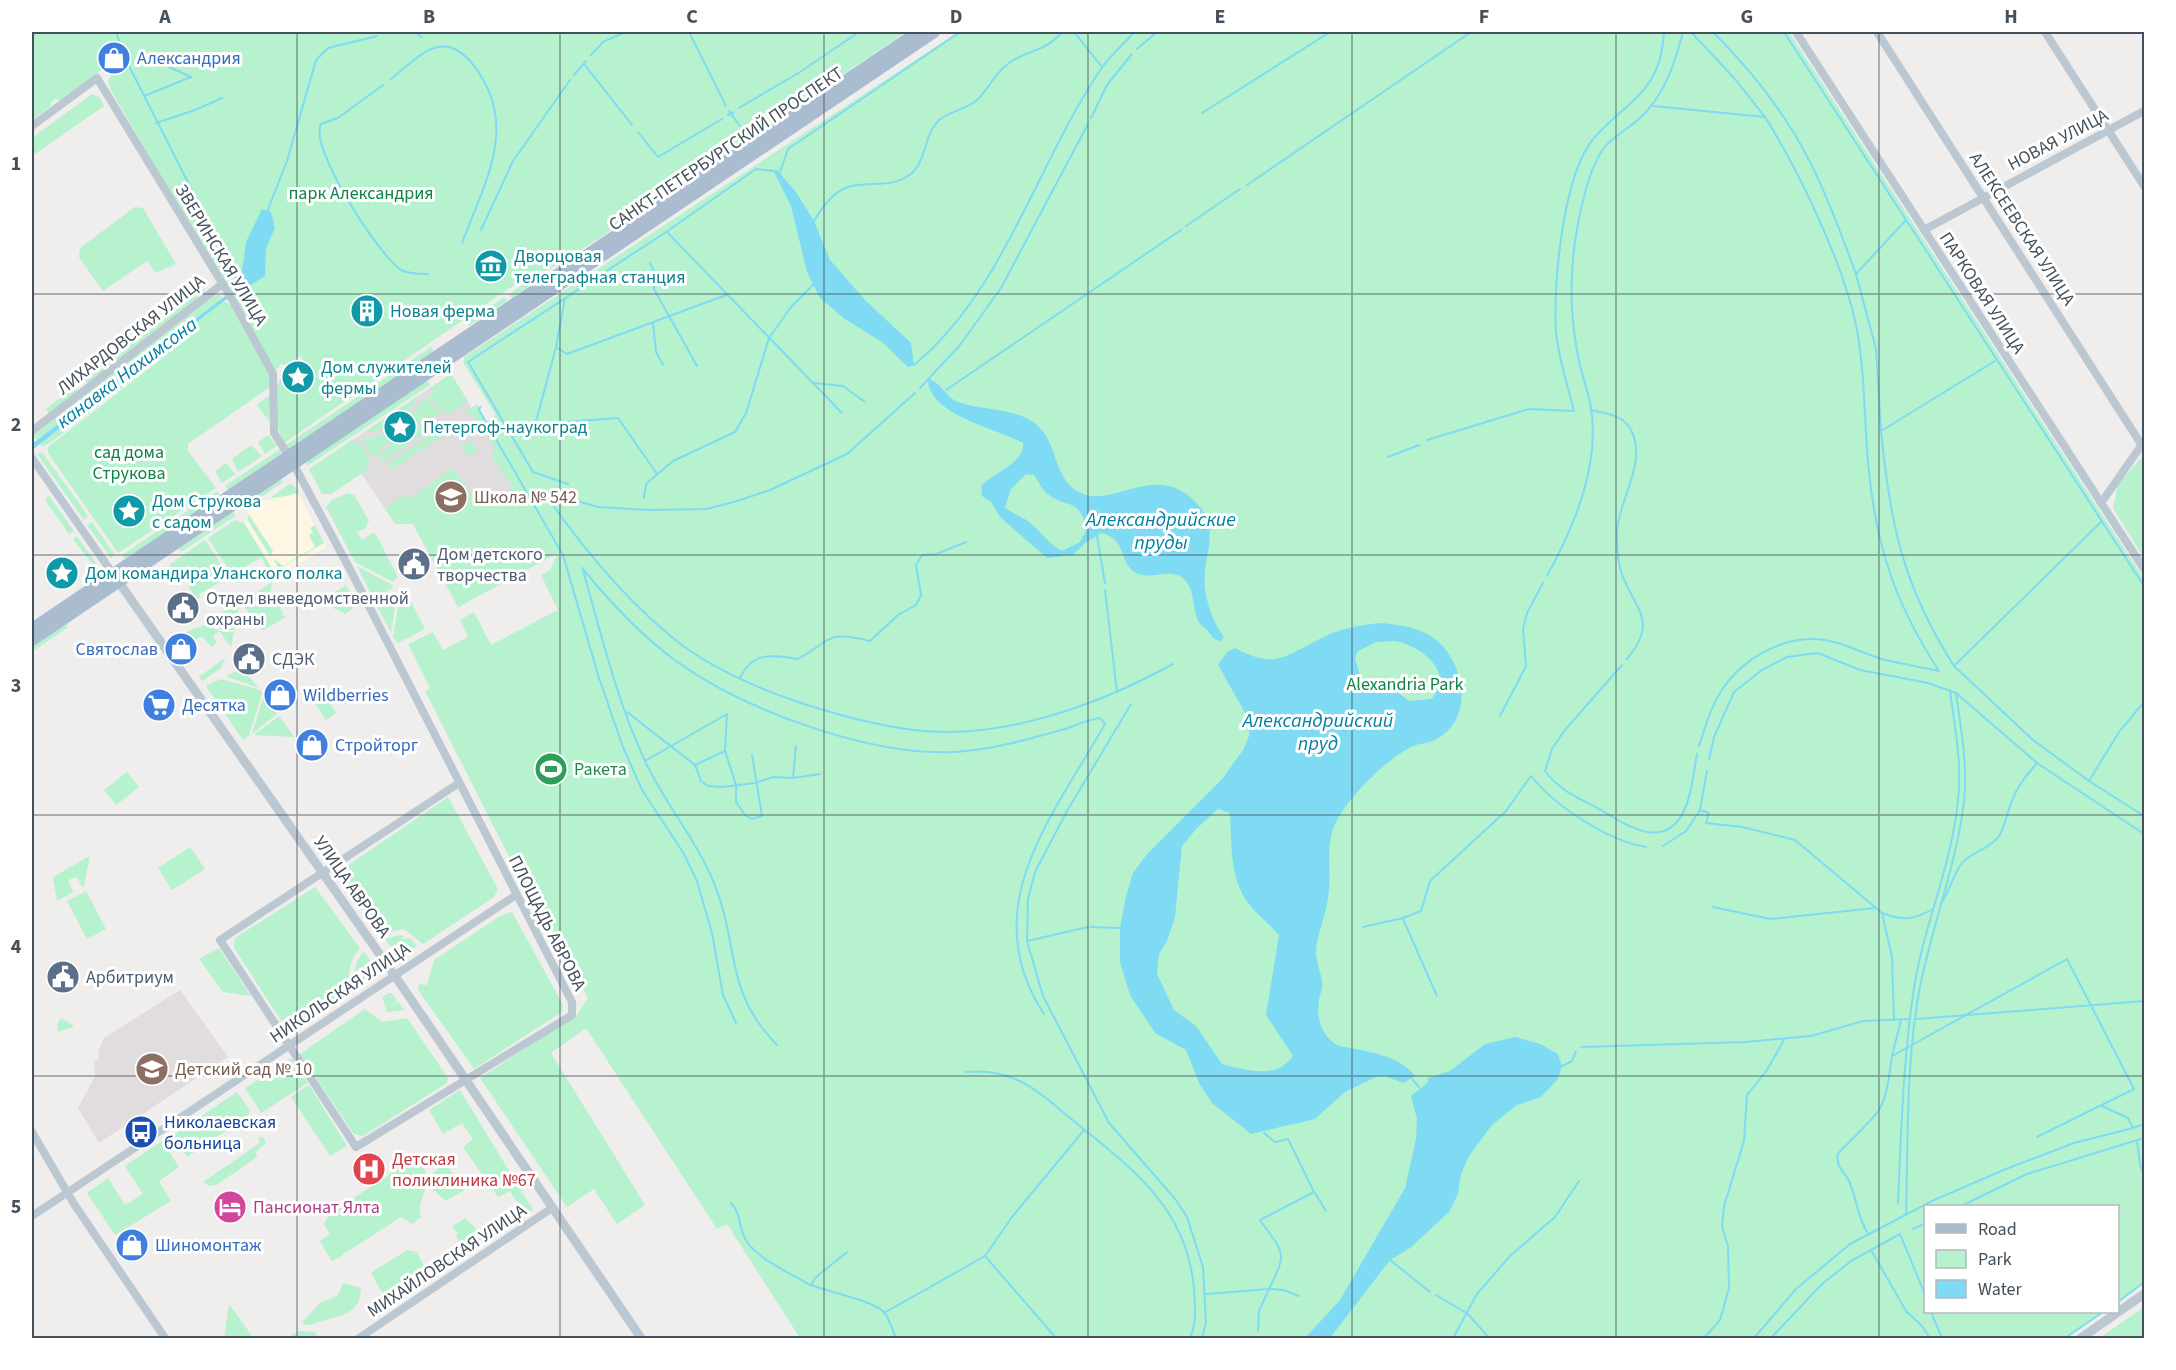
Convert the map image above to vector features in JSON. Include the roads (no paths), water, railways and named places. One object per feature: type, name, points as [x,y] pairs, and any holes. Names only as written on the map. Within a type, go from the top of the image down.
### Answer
[{"type":"main road","name":"САНКТ-ПЕТЕРБУРГСКИЙ ПРОСПЕКТ","points":[[32,640],[116,578],[918,32]]},
{"type":"main road","name":"САНКТ-ПЕТЕРБУРГСКИЙ ПРОСПЕКТ","points":[[291,459],[934,32]]},
{"type":"main road","name":"САНКТ-ПЕТЕРБУРГСКИЙ ПРОСПЕКТ","points":[[32,629],[116,578]]},
{"type":"street","name":"ПАРКОВАЯ УЛИЦА","points":[[1796,32],[2145,570]]},
{"type":"street","name":"АЛЕКСЕЕВСКАЯ УЛИЦА","points":[[1877,32],[2143,443]]},
{"type":"street","points":[[2046,32],[2145,186]]},
{"type":"street","name":"ЗВЕРИНСКАЯ УЛИЦА","points":[[32,126],[98,78],[273,374],[274,433],[335,539],[459,783]]},
{"type":"street","name":"НОВАЯ УЛИЦА","points":[[1924,231],[2145,111]]},
{"type":"street","name":"ЛИХАРДОВСКАЯ УЛИЦА","points":[[32,430],[223,288]]},
{"type":"street","points":[[2101,503],[2143,443]]},
{"type":"street","name":"УЛИЦА АВРОВА","points":[[32,458],[394,975],[641,1338]]},
{"type":"street","name":"ПЛОЩАДЬ АВРОВА","points":[[459,783],[572,1002],[572,1015],[356,1147],[220,940],[459,783]]},
{"type":"street","name":"НИКОЛЬСКАЯ УЛИЦА","points":[[32,1216],[516,895]]},
{"type":"street","points":[[32,1132],[67,1193],[165,1338]]},
{"type":"street","name":"МИХАЙЛОВСКАЯ УЛИЦА","points":[[359,1338],[552,1208]]},
{"type":"street","points":[[2119,1312],[2145,1294]]},
{"type":"street","points":[[2081,1338],[2117,1313]]},
{"type":"water","points":[[777,170],[796,192],[814,221],[830,260],[865,300],[911,343],[914,365],[908,367],[882,342],[845,319],[820,298],[807,272],[791,206],[774,172]]},
{"type":"water","name":"канавка Нахимсона","points":[[262,209],[271,212],[275,228],[266,248],[265,276],[224,301],[32,450],[32,444],[233,290],[241,279],[246,242]]},
{"type":"water","name":"Александрийские пруды","points":[[928,379],[937,383],[956,401],[1023,416],[1032,422],[1046,436],[1066,480],[1072,488],[1081,493],[1094,496],[1108,495],[1153,485],[1169,486],[1184,493],[1200,507],[1210,531],[1204,580],[1212,615],[1224,637],[1221,641],[1216,640],[1200,624],[1190,589],[1185,580],[1174,574],[1148,576],[1136,573],[1126,563],[1119,545],[1109,536],[1101,533],[1085,543],[1073,555],[1047,558],[1000,517],[991,502],[982,496],[981,486],[1019,457],[1023,443],[965,419],[939,402],[931,391]],"holes":[[[1026,474],[1034,475],[1049,495],[1071,505],[1080,512],[1087,529],[1080,542],[1062,551],[1026,520],[1005,507],[1011,489]]]},
{"type":"water","name":"Александрийский пруд","points":[[1381,623],[1413,628],[1440,643],[1458,671],[1462,694],[1461,705],[1453,725],[1445,733],[1435,740],[1409,748],[1370,779],[1344,809],[1333,828],[1328,898],[1316,951],[1322,984],[1318,1014],[1324,1032],[1339,1046],[1390,1058],[1415,1076],[1403,1083],[1385,1076],[1376,1077],[1345,1092],[1315,1119],[1251,1134],[1212,1103],[1199,1083],[1186,1050],[1155,1033],[1130,995],[1120,962],[1120,928],[1126,896],[1133,873],[1147,854],[1223,778],[1243,750],[1249,736],[1249,720],[1218,665],[1227,652],[1235,648],[1261,658],[1280,658],[1336,632]],"holes":[[[1395,641],[1424,654],[1438,670],[1440,680],[1438,689],[1431,699],[1409,701],[1382,680],[1361,678],[1355,659],[1358,651],[1376,642]],[[1218,809],[1230,813],[1233,861],[1243,894],[1279,935],[1266,1015],[1293,1056],[1286,1063],[1270,1071],[1250,1070],[1222,1064],[1196,1026],[1174,1010],[1157,974],[1159,954],[1167,941],[1175,917],[1182,846],[1196,829]]]},
{"type":"water","points":[[1515,1037],[1540,1044],[1558,1054],[1562,1066],[1558,1079],[1541,1097],[1517,1105],[1492,1125],[1469,1156],[1461,1174],[1458,1194],[1449,1212],[1410,1248],[1390,1260],[1330,1338],[1305,1338],[1340,1300],[1405,1188],[1416,1139],[1417,1119],[1411,1096],[1428,1082],[1428,1078],[1450,1071],[1485,1044]]},
{"type":"waterway","points":[[116,32],[124,55]]},
{"type":"waterway","points":[[414,32],[422,37]]},
{"type":"waterway","points":[[591,55],[603,42],[625,32]]},
{"type":"waterway","points":[[689,32],[726,106]]},
{"type":"waterway","points":[[739,108],[800,72],[859,32]]},
{"type":"waterway","points":[[780,172],[788,149],[960,32]]},
{"type":"waterway","points":[[814,221],[827,202],[845,188],[893,182],[908,176],[915,170],[931,131],[942,118],[974,102],[1008,64],[1049,44],[1062,32]]},
{"type":"waterway","points":[[1074,32],[1102,67]]},
{"type":"waterway","points":[[914,365],[945,335],[972,301],[996,264],[1078,106],[1105,64],[1134,32]]},
{"type":"waterway","points":[[1137,49],[1157,32]]},
{"type":"waterway","points":[[1202,113],[1330,32]]},
{"type":"waterway","points":[[1247,185],[1471,32]]},
{"type":"waterway","points":[[1427,440],[1529,409],[1574,411],[1557,341],[1555,311],[1562,230],[1568,202],[1583,155],[1594,138],[1650,82],[1662,52],[1664,32]]},
{"type":"waterway","points":[[1547,576],[1575,517],[1592,452],[1591,408],[1578,358],[1572,306],[1573,259],[1584,198],[1594,165],[1604,148],[1639,119],[1662,90],[1672,68],[1683,32]]},
{"type":"waterway","points":[[1653,106],[1765,117],[1735,79],[1691,32]]},
{"type":"waterway","points":[[1713,32],[1741,62],[1791,128],[1824,191],[1856,274],[1905,221]]},
{"type":"waterway","points":[[1784,32],[2144,586]]},
{"type":"waterway","points":[[267,212],[287,161],[316,60],[328,48],[377,36]]},
{"type":"waterway","points":[[391,79],[430,50],[449,47],[460,52],[471,62],[486,85],[494,107],[496,129],[494,151],[489,174],[462,243]]},
{"type":"waterway","points":[[1091,118],[1107,85],[1132,54]]},
{"type":"waterway","points":[[574,75],[586,61]]},
{"type":"waterway","points":[[128,64],[239,283]]},
{"type":"waterway","points":[[584,64],[632,125]]},
{"type":"waterway","points":[[167,66],[191,77]]},
{"type":"waterway","points":[[144,96],[191,77]]},
{"type":"waterway","points":[[481,230],[513,161],[570,80]]},
{"type":"waterway","points":[[383,85],[338,118],[321,124],[320,136],[335,176],[377,244],[401,270],[428,274]]},
{"type":"waterway","points":[[156,123],[222,98]]},
{"type":"waterway","points":[[729,111],[740,126]]},
{"type":"waterway","points":[[728,115],[734,112]]},
{"type":"waterway","points":[[1699,746],[1712,707],[1727,683],[1747,663],[1772,648],[1786,643],[1800,640],[1823,640],[1885,660],[1939,671],[1910,621],[1889,571],[1882,546],[1871,491],[1863,376],[1850,300],[1830,246],[1805,190],[1765,117]]},
{"type":"waterway","points":[[638,132],[658,157],[722,119]]},
{"type":"waterway","points":[[920,388],[960,345],[1001,288],[1088,124]]},
{"type":"waterway","points":[[568,484],[533,472],[468,362],[666,232],[756,169],[775,171]]},
{"type":"waterway","points":[[1186,226],[1240,189]]},
{"type":"waterway","points":[[946,390],[1181,230]]},
{"type":"waterway","points":[[667,232],[842,413]]},
{"type":"waterway","points":[[650,263],[654,271],[654,289],[697,366]]},
{"type":"waterway","points":[[1856,274],[1876,349],[1881,431],[1995,361]]},
{"type":"waterway","points":[[644,498],[646,484],[673,461],[735,432],[746,413],[769,338],[791,307],[814,284]]},
{"type":"waterway","points":[[565,298],[556,347],[567,354],[729,294]]},
{"type":"waterway","points":[[653,323],[656,352],[663,365]]},
{"type":"waterway","points":[[535,425],[556,347]]},
{"type":"waterway","points":[[814,383],[843,386],[865,402]]},
{"type":"waterway","points":[[543,491],[598,507],[649,510],[706,509],[734,502],[770,490],[847,454],[915,393]]},
{"type":"waterway","points":[[480,407],[479,410],[563,555],[599,678],[623,747],[642,790],[684,854],[697,881],[712,933],[723,995],[736,1023]]},
{"type":"waterway","points":[[1592,410],[1624,421],[1631,430],[1635,443],[1634,468],[1617,532],[1618,555],[1621,572],[1639,609],[1643,626],[1641,636],[1627,659]]},
{"type":"waterway","points":[[526,425],[618,418],[657,474]]},
{"type":"waterway","points":[[1881,431],[1889,496],[1902,553],[1922,609],[1954,666],[2102,521]]},
{"type":"waterway","points":[[1388,457],[1419,445]]},
{"type":"waterway","points":[[543,491],[573,532],[622,591],[691,652],[750,683],[839,715],[914,730],[947,732],[1014,725],[1081,706],[1173,664]]},
{"type":"waterway","points":[[1097,536],[1105,583]]},
{"type":"waterway","points":[[740,678],[751,663],[764,657],[779,656],[798,659],[824,642],[837,637],[845,636],[870,641],[898,615],[916,605],[921,595],[916,565],[922,555],[936,554],[966,542]]},
{"type":"waterway","points":[[582,568],[615,606],[650,640],[676,661],[704,679],[771,712],[847,738],[920,751],[954,752],[1008,744],[1100,718],[1105,724],[1044,828],[1029,864],[1019,900],[1017,937],[1024,975],[1044,1014]]},
{"type":"waterway","points":[[583,570],[610,667],[635,738],[653,777],[707,867],[722,906],[740,986],[760,1025],[777,1045]]},
{"type":"waterway","points":[[1500,716],[1526,666],[1523,629],[1527,613],[1543,583]]},
{"type":"waterway","points":[[1105,590],[1117,692]]},
{"type":"waterway","points":[[1709,759],[1714,737],[1734,692],[1762,670],[1787,657],[1818,653],[1860,670],[1928,683],[1956,693],[2037,763],[2017,790],[1999,836],[1962,863],[1941,903]]},
{"type":"waterway","points":[[1622,665],[1565,730],[1552,749],[1545,771],[1564,789],[1618,820],[1638,830],[1658,832],[1668,830],[1681,816],[1691,790],[1697,754]]},
{"type":"waterway","points":[[1954,666],[2033,740],[2089,781]]},
{"type":"waterway","points":[[1898,1204],[1901,1125],[1913,995],[1923,946],[1950,849],[1958,800],[1959,759],[1950,691]]},
{"type":"waterway","points":[[1906,1215],[1908,1103],[1915,1020],[1924,968],[1955,850],[1964,802],[1965,761],[1956,693]]},
{"type":"waterway","points":[[2144,702],[2119,732],[2089,781],[2144,816]]},
{"type":"waterway","points":[[1088,927],[1027,941],[1028,899],[1035,872],[1067,811],[1131,704]]},
{"type":"waterway","points":[[627,712],[695,765],[701,781],[708,786],[722,787],[755,783],[773,777],[793,778],[820,774]]},
{"type":"waterway","points":[[645,761],[727,714],[725,751],[736,785],[736,802],[745,815],[752,819],[762,816],[752,755]]},
{"type":"waterway","points":[[793,778],[796,746]]},
{"type":"waterway","points":[[695,765],[725,751]]},
{"type":"waterway","points":[[2037,763],[2144,834]]},
{"type":"waterway","points":[[1707,771],[1700,810],[1709,813],[1706,823],[1742,827],[1795,840],[1882,913],[1908,918],[1933,909]]},
{"type":"waterway","points":[[1363,927],[1403,918],[1421,911],[1430,881],[1506,811],[1531,776],[1554,799],[1599,830],[1615,838],[1646,847]]},
{"type":"waterway","points":[[1663,846],[1686,831],[1700,810]]},
{"type":"waterway","points":[[1713,907],[1770,919],[1875,908]]},
{"type":"waterway","points":[[1882,913],[1892,957],[1894,1020]]},
{"type":"waterway","points":[[1403,919],[1437,996]]},
{"type":"waterway","points":[[1091,927],[1120,928]]},
{"type":"waterway","points":[[1027,941],[1043,996],[1109,1123],[1176,1200],[1187,1217],[1203,1267],[1206,1323],[1202,1338]]},
{"type":"waterway","points":[[1901,1020],[1892,1056],[2067,959],[2134,1089],[2037,1137]]},
{"type":"waterway","points":[[1917,1019],[2144,1001]]},
{"type":"waterway","points":[[1581,1047],[1746,1042],[1811,1036],[1863,1021],[1910,1019]]},
{"type":"waterway","points":[[1704,1338],[1720,1320],[1729,1288],[1728,1247],[1722,1226],[1724,1206],[1744,1141],[1747,1095],[1767,1070],[1785,1038]]},
{"type":"waterway","points":[[1562,1066],[1572,1061],[1576,1051]]},
{"type":"waterway","points":[[1869,1235],[1862,1222],[1851,1186],[1837,1158],[1840,1151],[1879,1110],[1886,1091],[1892,1057]]},
{"type":"waterway","points":[[966,1072],[1001,1074],[1029,1086],[1121,1160],[1156,1196],[1182,1238],[1190,1262],[1195,1308],[1195,1320],[1190,1338]]},
{"type":"waterway","points":[[1412,1079],[1419,1087]]},
{"type":"waterway","points":[[2102,1106],[2128,1118],[2133,1128],[2144,1124]]},
{"type":"waterway","points":[[1924,1205],[2006,1169],[2074,1143],[2133,1128]]},
{"type":"waterway","points":[[884,1313],[985,1256],[1012,1217],[1084,1130]]},
{"type":"waterway","points":[[1206,1294],[1269,1289],[1279,1267],[1281,1253],[1260,1220],[1314,1192],[1288,1139],[1275,1142],[1264,1133]]},
{"type":"waterway","points":[[1963,1205],[2027,1174],[2144,1138]]},
{"type":"waterway","points":[[2137,1140],[2144,1175]]},
{"type":"waterway","points":[[1453,1338],[1477,1294],[1510,1256],[1555,1217],[1579,1181]]},
{"type":"waterway","points":[[1315,1193],[1326,1211]]},
{"type":"waterway","points":[[731,1203],[737,1212],[744,1237],[753,1249],[768,1261],[810,1285]]},
{"type":"waterway","points":[[1754,1338],[1796,1289],[1850,1244],[1924,1205]]},
{"type":"waterway","points":[[1913,1229],[1924,1224]]},
{"type":"waterway","points":[[1771,1338],[1822,1284],[1851,1261],[1900,1234],[1924,1292]]},
{"type":"waterway","points":[[1871,1250],[1906,1311],[1922,1326],[1930,1338]]},
{"type":"waterway","points":[[847,1252],[815,1278],[811,1285],[878,1308],[886,1315],[896,1338]]},
{"type":"waterway","points":[[985,1256],[1056,1338]]},
{"type":"waterway","points":[[1390,1260],[1430,1292]]},
{"type":"waterway","points":[[2119,1301],[2144,1282]]},
{"type":"waterway","points":[[1258,1331],[1259,1311],[1269,1289],[1284,1290],[1299,1296]]},
{"type":"waterway","points":[[1436,1295],[1468,1314],[1489,1338]]},
{"type":"waterway","points":[[1931,1313],[1942,1338]]},
{"type":"waterway","points":[[2065,1338],[2102,1313]]},
{"type":"place","name":"Александрия","points":[[114,58]]},
{"type":"place","name":"Дворцовая телеграфная станция","points":[[491,266]]},
{"type":"place","name":"Новая ферма","points":[[367,311]]},
{"type":"place","name":"Дом служителей фермы","points":[[298,377]]},
{"type":"place","name":"Петергоф-наукоград","points":[[400,427]]},
{"type":"place","name":"Школа № 542","points":[[451,497]]},
{"type":"place","name":"Дом Струкова с садом","points":[[129,511]]},
{"type":"place","name":"Дом детского творчества","points":[[414,564]]},
{"type":"place","name":"Дом командира Уланского полка","points":[[62,573]]},
{"type":"place","name":"Отдел вневедомственной охраны","points":[[183,608]]},
{"type":"place","name":"Святослав","points":[[181,649]]},
{"type":"place","name":"СДЭК","points":[[249,659]]},
{"type":"place","name":"Wildberries","points":[[280,695]]},
{"type":"place","name":"Десятка","points":[[159,705]]},
{"type":"place","name":"Стройторг","points":[[312,745]]},
{"type":"place","name":"Ракета","points":[[551,769]]},
{"type":"place","name":"Арбитриум","points":[[63,977]]},
{"type":"place","name":"Детский сад № 10","points":[[152,1069]]},
{"type":"place","name":"Николаевская больница","points":[[141,1132]]},
{"type":"place","name":"Детская поликлиника №67","points":[[369,1169]]},
{"type":"place","name":"Пансионат Ялта","points":[[230,1207]]},
{"type":"place","name":"Шиномонтаж","points":[[132,1245]]},
{"type":"park label","name":"парк Александрия","points":[[361,193]]},
{"type":"park label","name":"сад дома Струкова","points":[[129,462]]},
{"type":"park label","name":"Alexandria Park","points":[[1405,684]]}]
